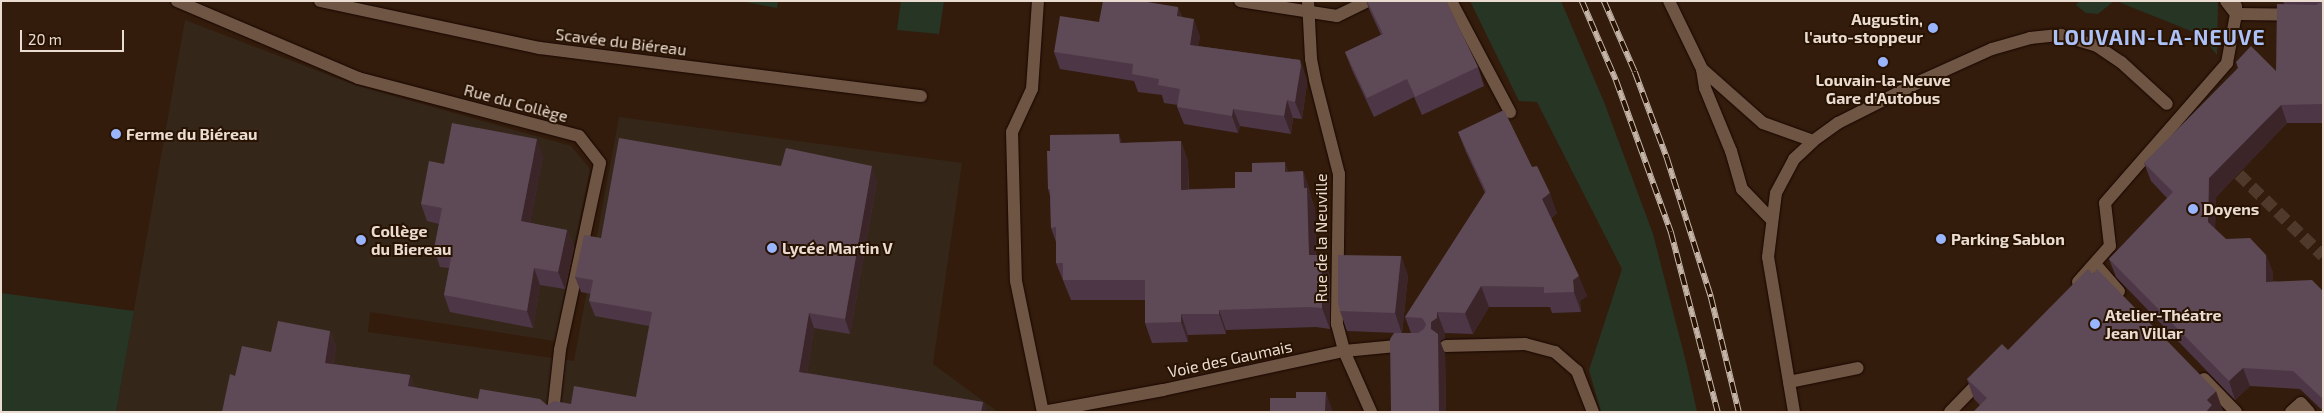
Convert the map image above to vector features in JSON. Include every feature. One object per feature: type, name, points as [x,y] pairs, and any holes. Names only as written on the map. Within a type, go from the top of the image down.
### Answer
[{"type":"street","name":"Rue du Collège","points":[[177,1],[358,78],[579,136],[600,163],[560,350],[553,412]]},
{"type":"street","name":"Scavée du Biéreau","points":[[320,1],[540,48],[921,96]]},
{"type":"street","points":[[1038,1],[1032,89],[1012,132],[1016,281],[1043,412]]},
{"type":"street","points":[[1240,1],[1307,7],[1337,16],[1368,1]]},
{"type":"street","points":[[1451,1],[1510,112]]},
{"type":"street","points":[[1669,1],[1702,69],[1705,88],[1731,151],[1742,190],[1771,219]]},
{"type":"street","points":[[2226,1],[2236,14]]},
{"type":"street","points":[[2068,293],[2096,265],[2110,246],[2105,203],[2226,63],[2236,14],[2236,1]]},
{"type":"street","name":"Rue de la Neuville","points":[[1307,7],[1315,80],[1339,174],[1337,324],[1344,351],[1371,412]]},
{"type":"street","points":[[2236,14],[2323,15]]},
{"type":"street","points":[[1794,412],[1768,257],[1771,219],[1776,193],[1794,159],[1813,141],[1838,123],[1921,81],[1992,49],[2030,38],[2061,36],[2097,46],[2120,62],[2167,104]]},
{"type":"street","points":[[1702,69],[1763,123],[1813,141]]},
{"type":"street","points":[[2096,265],[2129,302]]},
{"type":"street","points":[[1446,346],[1525,344],[1555,352],[1577,372],[1594,412]]},
{"type":"street","name":"Voie des Gaumais","points":[[1043,412],[1163,390],[1344,351],[1416,345]]},
{"type":"street","points":[[2192,366],[2233,411]]},
{"type":"street","points":[[1789,382],[1858,368]]},
{"type":"street","points":[[1950,412],[1992,370]]},
{"type":"street","points":[[2291,412],[2301,403],[2309,412]]},
{"type":"shaded area","points":[[185,20],[355,85],[571,146],[590,169],[555,341],[370,312],[368,332],[574,361],[619,117],[962,163],[933,364],[998,412],[116,412]]},
{"type":"green space","points":[[740,1],[778,1],[777,8]]},
{"type":"green space","points":[[901,1],[944,1],[939,34],[897,30]]},
{"type":"green space","points":[[1470,1],[1561,1],[1604,102],[1653,234],[1697,412],[1601,412],[1589,370],[1622,269],[1537,102],[1519,101]]},
{"type":"green space","points":[[2079,1],[2114,1],[2098,14],[2086,13],[2076,5]]},
{"type":"green space","points":[[2116,1],[2218,1],[2217,55],[2201,35]]},
{"type":"green space","points":[[1,293],[134,311],[116,412],[1,412]]},
{"type":"building","points":[[1103,1],[1141,1],[1178,7],[1177,16],[1194,19],[1190,45],[1300,60],[1301,66],[1295,102],[1287,100],[1284,116],[1233,109],[1232,116],[1177,107],[1180,89],[1158,85],[1159,79],[1132,74],[1133,64],[1054,52],[1060,16],[1099,22]]},
{"type":"building","points":[[1367,1],[1446,1],[1478,67],[1415,97],[1407,79],[1367,98],[1345,52],[1383,34]]},
{"type":"building","name":"Doyens","points":[[2323,1],[2323,104],[2281,105],[2209,178],[2208,222],[2226,239],[2250,238],[2266,255],[2266,282],[2312,280],[2323,291],[2323,399],[2293,371],[2243,368],[2229,381],[2109,259],[2173,192],[2144,163],[2238,68],[2236,62],[2251,46],[2276,71],[2277,4],[2316,5]]},
{"type":"building","points":[[1504,110],[1532,167],[1537,166],[1550,193],[1542,199],[1579,276],[1573,280],[1574,292],[1544,293],[1544,287],[1481,286],[1465,313],[1437,312],[1437,318],[1431,322],[1431,329],[1438,334],[1439,412],[1391,412],[1390,339],[1394,333],[1418,333],[1424,329],[1426,324],[1422,318],[1405,317],[1486,191],[1458,132]]},
{"type":"building","points":[[452,123],[537,139],[521,221],[567,230],[558,272],[534,268],[527,311],[444,295],[452,253],[434,249],[442,208],[421,204],[429,161],[444,164]]},
{"type":"building","points":[[1119,134],[1120,143],[1181,141],[1181,190],[1235,188],[1235,172],[1252,172],[1252,163],[1285,162],[1285,172],[1303,171],[1304,188],[1307,188],[1309,255],[1322,255],[1322,308],[1219,310],[1219,314],[1181,314],[1181,322],[1145,323],[1145,280],[1063,280],[1063,263],[1056,263],[1056,227],[1051,228],[1047,151],[1050,151],[1050,135]]},
{"type":"building","name":"Lycée Martin V","points":[[619,138],[781,166],[786,148],[872,166],[845,319],[809,313],[799,372],[983,402],[981,412],[222,412],[230,374],[235,376],[242,346],[271,352],[278,321],[330,331],[325,363],[410,375],[408,386],[478,399],[480,389],[540,399],[547,405],[554,401],[571,404],[574,386],[636,397],[652,312],[589,301],[593,280],[575,277],[584,235],[601,238]]},
{"type":"building","points":[[1338,255],[1401,256],[1395,313],[1340,311],[1338,303]]},
{"type":"building","name":"Atelier-Théatre Jean Villar","points":[[2088,269],[2093,274],[2097,269],[2216,391],[2207,400],[2212,405],[2206,412],[1973,412],[1987,398],[1967,379],[2002,344],[2008,350]]},
{"type":"building","points":[[1296,392],[1326,392],[1325,412],[1270,412],[1270,398],[1296,398]]},
{"type":"tunnel","points":[[2226,162],[2323,256]]},
{"type":"railway","points":[[1582,1],[1616,80],[1671,232],[1718,412]]},
{"type":"railway","points":[[1604,1],[1635,72],[1667,158],[1711,297],[1739,412]]},
{"type":"place","name":"Augustin, l'auto-stoppeur","points":[[1933,28]]},
{"type":"place","name":"Louvain-la-Neuve Gare d'Autobus","points":[[1883,62]]},
{"type":"place","name":"Ferme du Biéreau","points":[[116,134]]},
{"type":"place","name":"Doyens","points":[[2193,209]]},
{"type":"place","name":"Parking Sablon","points":[[1941,239]]},
{"type":"place","name":"Collège du Biereau","points":[[361,240]]},
{"type":"place","name":"Lycée Martin V","points":[[772,248]]},
{"type":"place","name":"Atelier-Théatre Jean Villar","points":[[2095,324]]},
{"type":"district","name":"LOUVAIN-LA-NEUVE","points":[[2159,37]]}]
